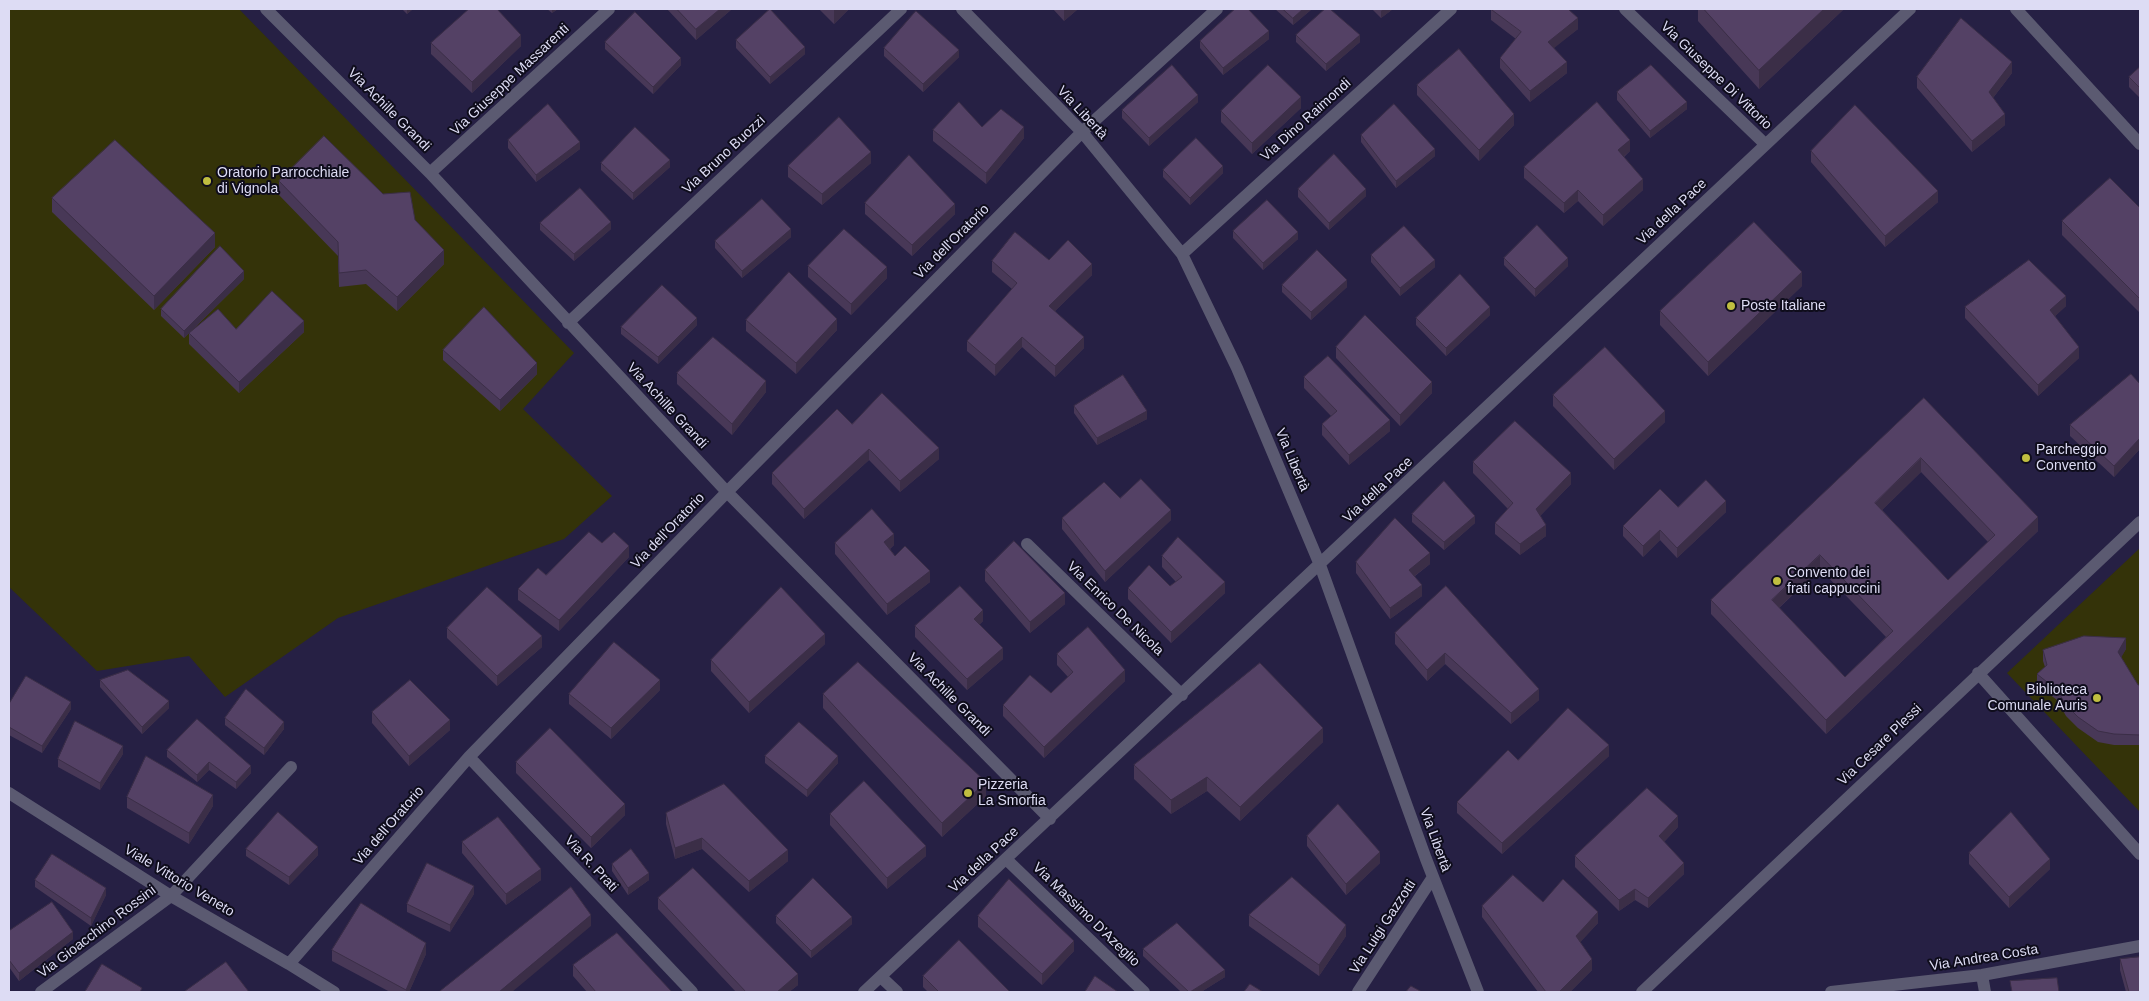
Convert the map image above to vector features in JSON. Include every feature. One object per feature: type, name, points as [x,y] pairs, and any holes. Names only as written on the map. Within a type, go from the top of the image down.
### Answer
[{"type":"street","name":"Via Achille Grandi","points":[[266,9],[430,173],[727,492],[1050,818]]},
{"type":"street","name":"Via Giuseppe Massarenti","points":[[430,173],[610,9]]},
{"type":"street","name":"Via Bruno Buozzi","points":[[568,323],[901,9]]},
{"type":"street","name":"Via Libertà","points":[[962,9],[1082,132],[1182,254],[1236,368],[1320,566],[1433,878],[1478,992]]},
{"type":"street","name":"Via dell'Oratorio","points":[[289,964],[469,757],[1082,132],[1217,9]]},
{"type":"street","name":"Via Dino Raimondi","points":[[1182,254],[1451,9]]},
{"type":"street","name":"Via Giuseppe Di Vittorio","points":[[1624,9],[1765,144]]},
{"type":"street","name":"Via della Pace","points":[[864,992],[1320,566],[1910,9]]},
{"type":"street","points":[[2016,9],[2140,144]]},
{"type":"street","name":"Via Cesare Plessi","points":[[1642,992],[2140,522]]},
{"type":"street","name":"Via Enrico De Nicola","points":[[1027,544],[1182,695]]},
{"type":"street","points":[[1978,673],[2140,854]]},
{"type":"street","name":"Via R. Prati","points":[[469,757],[692,992]]},
{"type":"street","name":"Via Gioacchino Rossini","points":[[41,992],[170,896],[291,767]]},
{"type":"street","name":"Viale Vittorio Veneto","points":[[9,793],[170,896],[334,992]]},
{"type":"street","name":"Via Massimo D'Azeglio","points":[[1006,859],[1144,992]]},
{"type":"street","name":"Via Luigi Gazzotti","points":[[1358,992],[1433,878]]},
{"type":"street","name":"Via Andrea Costa","points":[[1831,992],[1982,975],[2140,946]]},
{"type":"street","points":[[1982,975],[1985,992]]},
{"type":"street","points":[[881,977],[897,992]]},
{"type":"shaded area","name":"Oratorio Parrocchiale di Vignola","points":[[9,9],[239,9],[574,353],[523,409],[612,496],[564,539],[338,618],[225,697],[189,656],[97,671],[9,587]]},
{"type":"shaded area","points":[[2140,548],[2140,812],[2007,673]]},
{"type":"building","points":[[469,9],[497,9],[521,35],[472,82],[431,43]]},
{"type":"building","points":[[677,9],[720,9],[696,29]]},
{"type":"building","points":[[770,9],[805,47],[770,77],[736,40]]},
{"type":"building","points":[[1235,9],[1248,9],[1269,31],[1223,68],[1200,41]]},
{"type":"building","points":[[1283,9],[1303,9],[1293,18]]},
{"type":"building","points":[[1325,9],[1330,9],[1360,35],[1326,64],[1296,35]]},
{"type":"building","points":[[1491,9],[1568,9],[1578,18],[1548,42],[1567,62],[1530,91],[1500,58],[1521,32]]},
{"type":"building","points":[[1704,9],[1824,9],[1759,70]]},
{"type":"building","points":[[916,11],[959,50],[923,84],[884,48]]},
{"type":"building","points":[[635,12],[681,58],[653,87],[605,42]]},
{"type":"building","points":[[1961,18],[2012,62],[1989,92],[2005,114],[1972,141],[1917,77]]},
{"type":"building","points":[[1459,49],[1514,114],[1479,150],[1417,85]]},
{"type":"building","points":[[1172,65],[1198,95],[1149,138],[1122,110]]},
{"type":"building","points":[[1268,65],[1301,97],[1252,143],[1221,111]]},
{"type":"building","points":[[1651,65],[1687,102],[1650,131],[1617,92]]},
{"type":"building","points":[[2140,67],[2140,88],[2129,77]]},
{"type":"building","points":[[959,102],[982,127],[1001,109],[1024,127],[986,173],[933,130]]},
{"type":"building","points":[[1597,102],[1630,140],[1618,150],[1643,179],[1603,215],[1578,190],[1564,203],[1524,167]]},
{"type":"building","points":[[548,104],[580,142],[536,175],[508,140]]},
{"type":"building","points":[[1394,104],[1435,149],[1396,181],[1361,135]]},
{"type":"building","points":[[1855,105],[1938,191],[1885,236],[1811,151]]},
{"type":"building","points":[[839,117],[871,152],[822,194],[788,166]]},
{"type":"building","points":[[635,127],[670,160],[633,193],[601,163]]},
{"type":"building","points":[[324,136],[383,194],[410,192],[415,220],[444,250],[397,297],[366,270],[339,273],[338,242],[279,181]]},
{"type":"building","points":[[1196,138],[1223,166],[1190,198],[1163,170]]},
{"type":"building","points":[[115,140],[215,233],[154,296],[52,198]]},
{"type":"building","points":[[1334,154],[1366,189],[1329,223],[1298,189]]},
{"type":"building","points":[[909,155],[955,204],[912,245],[865,203]]},
{"type":"building","points":[[2110,178],[2140,208],[2139,298],[2062,221]]},
{"type":"building","points":[[580,188],[611,222],[574,254],[540,223]]},
{"type":"building","points":[[762,199],[791,229],[742,271],[715,241]]},
{"type":"building","points":[[1267,200],[1298,232],[1263,263],[1233,231]]},
{"type":"building","name":"Poste Italiane","points":[[1754,222],[1802,272],[1708,362],[1660,311]]},
{"type":"building","points":[[1537,225],[1568,258],[1535,289],[1504,258]]},
{"type":"building","points":[[1404,226],[1435,260],[1400,288],[1371,255]]},
{"type":"building","points":[[844,229],[887,267],[851,304],[808,266]]},
{"type":"building","points":[[1015,232],[1049,260],[1068,240],[1092,264],[1049,306],[1084,337],[1055,366],[1022,337],[995,365],[967,341],[1017,283],[992,261]]},
{"type":"building","points":[[220,246],[244,271],[184,331],[161,309]]},
{"type":"building","points":[[1317,250],[1347,280],[1311,312],[1282,285]]},
{"type":"building","points":[[2029,260],[2066,296],[2050,310],[2079,347],[2038,385],[1965,307]]},
{"type":"building","points":[[789,272],[837,319],[796,363],[746,320]]},
{"type":"building","points":[[1460,274],[1490,307],[1446,348],[1416,318]]},
{"type":"building","points":[[662,285],[697,318],[658,357],[621,327]]},
{"type":"building","points":[[272,291],[304,321],[239,382],[189,333],[218,309],[236,329]]},
{"type":"building","points":[[484,307],[537,363],[500,400],[443,350]]},
{"type":"building","points":[[1365,315],[1432,382],[1400,415],[1336,347]]},
{"type":"building","points":[[713,337],[766,381],[732,424],[677,373]]},
{"type":"building","points":[[1605,347],[1665,411],[1614,459],[1553,395]]},
{"type":"building","points":[[1328,356],[1390,420],[1349,455],[1322,424],[1337,411],[1304,377]]},
{"type":"building","points":[[2131,374],[2140,384],[2140,438],[2114,466],[2070,425]]},
{"type":"building","points":[[1123,375],[1147,411],[1097,438],[1074,406]]},
{"type":"building","points":[[882,393],[939,448],[900,481],[869,449],[804,509],[772,473],[837,409],[852,424]]},
{"type":"building","points":[[1924,398],[2038,517],[1826,720],[1711,600]],"holes":[[[1921,458],[1995,535],[1948,580],[1875,503]],[[1820,555],[1893,631],[1845,677],[1772,600]]]},
{"type":"building","points":[[1515,421],[1571,473],[1536,509],[1546,525],[1520,544],[1495,523],[1513,503],[1473,462]]},
{"type":"building","points":[[1141,479],[1171,510],[1105,571],[1062,518],[1104,482],[1120,498]]},
{"type":"building","points":[[1706,480],[1726,501],[1677,548],[1660,530],[1643,546],[1623,526],[1660,489],[1678,507]]},
{"type":"building","points":[[1444,481],[1475,516],[1444,542],[1412,514]]},
{"type":"building","points":[[872,509],[894,534],[884,542],[895,556],[905,546],[930,571],[887,604],[835,543]]},
{"type":"building","points":[[1395,518],[1430,553],[1409,570],[1422,585],[1390,608],[1356,562]]},
{"type":"building","points":[[589,532],[602,543],[614,532],[629,546],[559,620],[518,589],[538,568],[546,575]]},
{"type":"building","points":[[1178,537],[1225,582],[1171,632],[1128,588],[1149,565],[1170,586],[1182,577],[1162,556]]},
{"type":"building","points":[[1014,541],[1065,593],[1030,622],[985,570]]},
{"type":"building","points":[[960,586],[983,610],[974,619],[1003,648],[967,679],[915,626]]},
{"type":"building","points":[[1446,586],[1539,689],[1511,713],[1445,653],[1427,670],[1395,633]]},
{"type":"building","points":[[487,587],[542,636],[497,676],[447,628]]},
{"type":"building","points":[[781,587],[825,634],[749,702],[711,660]]},
{"type":"building","points":[[1088,627],[1125,670],[1044,747],[1003,705],[1030,675],[1051,693],[1073,672],[1057,654]]},
{"type":"building","name":"Biblioteca Comunale Auris","points":[[2084,636],[2126,638],[2118,652],[2138,685],[2140,685],[2140,735],[2098,731],[2078,717],[2066,705],[2057,690],[2037,674],[2047,665],[2043,650]]},
{"type":"building","points":[[614,642],[660,680],[611,728],[569,694]]},
{"type":"building","points":[[858,662],[986,782],[942,823],[823,694]]},
{"type":"building","points":[[1260,663],[1323,728],[1240,807],[1207,777],[1171,800],[1134,765]]},
{"type":"building","points":[[128,670],[169,701],[142,727],[100,680]]},
{"type":"building","points":[[26,676],[71,702],[42,746],[9,727],[9,704]]},
{"type":"building","points":[[410,680],[450,720],[409,756],[372,712]]},
{"type":"building","points":[[246,689],[284,722],[264,748],[225,718]]},
{"type":"building","points":[[1568,708],[1609,745],[1502,843],[1457,802],[1508,750],[1518,760]]},
{"type":"building","points":[[197,719],[251,766],[236,782],[209,762],[197,775],[167,750]]},
{"type":"building","points":[[75,721],[123,746],[100,783],[58,759]]},
{"type":"building","points":[[799,722],[838,756],[807,790],[765,756]]},
{"type":"building","points":[[550,728],[625,804],[591,837],[516,762]]},
{"type":"building","points":[[146,756],[213,795],[189,833],[127,797]]},
{"type":"building","points":[[864,781],[926,846],[887,878],[830,814]]},
{"type":"building","points":[[724,784],[788,850],[749,881],[702,838],[675,848],[666,813]]},
{"type":"building","points":[[1647,788],[1678,816],[1659,836],[1684,863],[1648,898],[1635,889],[1619,900],[1575,856]]},
{"type":"building","points":[[1338,804],[1380,852],[1346,884],[1307,836]]},
{"type":"building","points":[[278,812],[318,847],[289,877],[246,849]]},
{"type":"building","points":[[2011,812],[2050,859],[2009,897],[1969,853]]},
{"type":"building","points":[[498,817],[541,869],[506,894],[462,842]]},
{"type":"building","points":[[631,849],[649,873],[628,888],[612,864]]},
{"type":"building","points":[[52,854],[106,888],[91,918],[35,880]]},
{"type":"building","points":[[427,863],[474,886],[450,925],[407,904]]},
{"type":"building","points":[[693,868],[798,974],[777,992],[746,992],[658,898]]},
{"type":"building","points":[[1513,875],[1543,902],[1563,879],[1598,912],[1576,936],[1592,959],[1559,992],[1546,992],[1482,906]]},
{"type":"building","points":[[1292,877],[1346,925],[1319,965],[1249,915]]},
{"type":"building","points":[[813,878],[852,917],[811,951],[776,916]]},
{"type":"building","points":[[1009,879],[1074,941],[1042,974],[978,916]]},
{"type":"building","points":[[571,887],[591,915],[499,992],[439,992]]},
{"type":"building","points":[[52,902],[73,932],[19,973],[9,960],[9,931]]},
{"type":"building","points":[[361,903],[426,943],[406,990],[332,950]]},
{"type":"building","points":[[1177,923],[1225,970],[1190,992],[1143,949]]},
{"type":"building","points":[[617,933],[672,992],[596,992],[573,965]]},
{"type":"building","points":[[959,940],[1009,992],[939,992],[923,976]]},
{"type":"building","points":[[2140,957],[2140,992],[2129,992],[2120,959]]},
{"type":"building","points":[[226,962],[249,992],[184,992]]},
{"type":"building","points":[[102,964],[142,988],[140,992],[85,992]]},
{"type":"building","points":[[1095,976],[1118,992],[1085,992]]},
{"type":"building","points":[[2057,978],[2059,992],[2012,992],[2010,981]]},
{"type":"building","points":[[1250,984],[1263,992],[1244,992]]},
{"type":"building","points":[[1411,986],[1422,992],[1406,992]]},
{"type":"place","name":"Oratorio Parrocchiale di Vignola","points":[[207,181]]},
{"type":"place","name":"Poste Italiane","points":[[1731,306]]},
{"type":"place","name":"Parcheggio Convento","points":[[2026,458]]},
{"type":"place","name":"Convento dei frati cappuccini","points":[[1777,581]]},
{"type":"place","name":"Biblioteca Comunale Auris","points":[[2097,698]]},
{"type":"place","name":"Pizzeria La Smorfia","points":[[968,793]]}]
